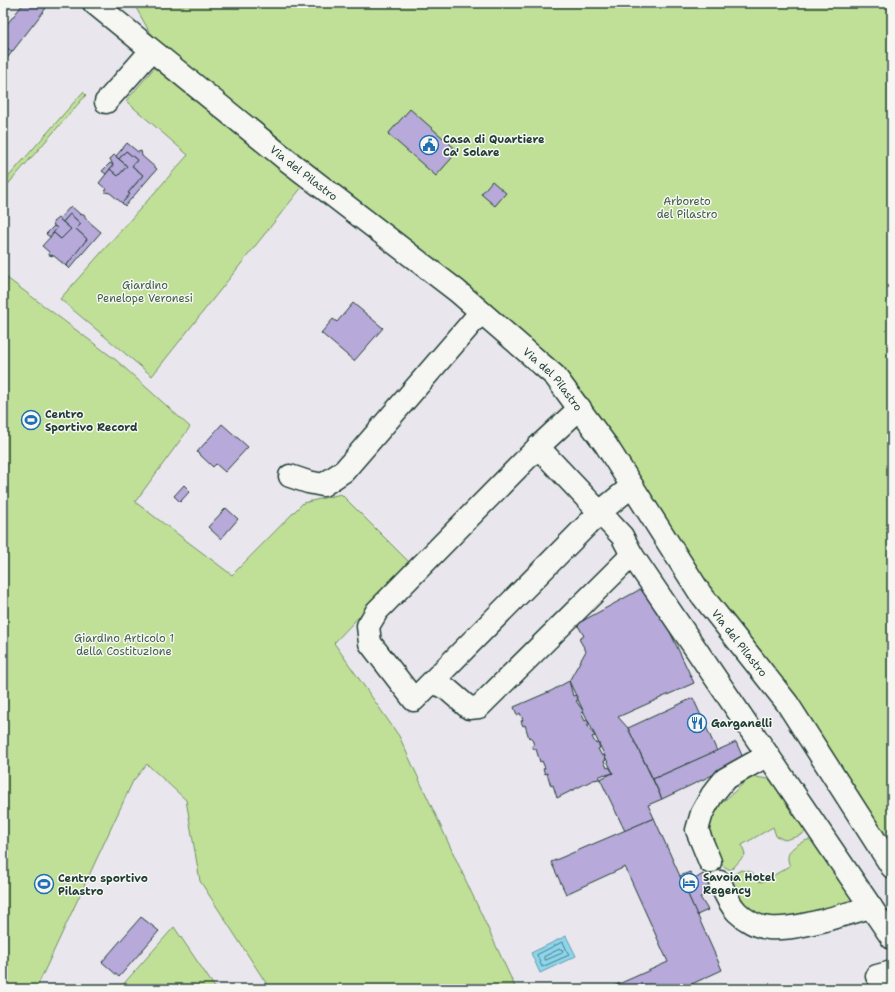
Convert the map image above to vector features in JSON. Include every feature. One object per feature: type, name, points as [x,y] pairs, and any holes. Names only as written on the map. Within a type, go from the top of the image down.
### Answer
[{"type":"street","name":"Via del Pilastro","points":[[94,3],[112,10],[151,52],[481,312],[555,376],[606,445],[700,593],[787,703],[892,867]]},
{"type":"street","points":[[106,102],[151,52]]},
{"type":"street","points":[[290,476],[308,482],[323,484],[344,471],[481,312]]},
{"type":"street","points":[[580,408],[538,447],[377,611],[368,626],[370,643],[414,700],[434,682],[600,512],[632,486]]},
{"type":"street","points":[[538,447],[622,536],[632,555],[892,938]]},
{"type":"street","points":[[434,682],[448,688],[469,708],[479,707],[632,555]]},
{"type":"street","points":[[710,862],[697,830],[702,813],[712,794],[725,779],[768,755]]},
{"type":"street","points":[[720,882],[735,911],[757,926],[768,928],[781,928],[804,924],[871,907]]},
{"type":"green space","name":"Arboreto del Pilastro","points":[[136,3],[892,3],[892,845],[770,662],[712,590],[611,435],[497,312],[159,42],[149,31],[135,6]]},
{"type":"green space","name":"Giardino Penelope Veronesi","points":[[155,67],[302,187],[152,376],[60,299],[188,155],[126,101]]},
{"type":"green space","points":[[83,92],[86,95],[3,190],[3,183]]},
{"type":"green space","name":"Giardino Articolo 1 della Costituzione","points":[[3,275],[116,360],[190,427],[135,502],[232,575],[303,503],[341,494],[410,563],[334,643],[399,736],[516,989],[267,989],[266,983],[200,881],[186,800],[147,764],[133,781],[36,989],[3,989]]},
{"type":"green space","points":[[755,777],[768,779],[777,783],[808,828],[801,835],[785,840],[776,836],[773,827],[742,845],[745,855],[731,870],[717,860],[712,853],[707,837],[708,821],[712,813],[722,803],[746,781]]},
{"type":"green space","points":[[807,840],[815,840],[858,902],[773,925],[739,909],[729,877],[741,870],[752,872],[758,881],[762,882],[790,866],[788,861],[789,853],[798,844]]},
{"type":"green space","points":[[174,927],[216,989],[119,989]]},
{"type":"water","points":[[566,936],[576,956],[540,973],[531,953]]},
{"type":"building","points":[[24,3],[40,3],[46,8],[12,52],[3,45],[3,29]]},
{"type":"building","points":[[3,45],[12,52],[3,63]]},
{"type":"building","points":[[410,109],[458,151],[436,176],[388,134]]},
{"type":"building","points":[[127,143],[138,152],[141,151],[142,156],[157,169],[125,206],[122,203],[143,175],[132,166],[137,160],[126,151],[119,159],[116,156]]},
{"type":"building","points":[[126,151],[137,160],[132,166],[143,175],[122,203],[110,193],[105,192],[106,189],[99,183],[110,169],[118,176],[127,166],[119,159]]},
{"type":"building","points":[[114,155],[127,166],[118,176],[110,169],[113,165],[110,159]]},
{"type":"building","points":[[110,163],[113,165],[106,174],[102,171]]},
{"type":"building","points":[[492,181],[506,193],[495,206],[481,194]]},
{"type":"building","points":[[71,206],[81,215],[84,214],[86,219],[101,232],[69,269],[66,266],[73,257],[72,256],[87,239],[76,229],[81,224],[70,214],[63,222],[59,219]]},
{"type":"building","points":[[70,214],[81,224],[76,229],[87,239],[66,266],[54,256],[49,255],[49,252],[42,246],[54,233],[61,239],[71,229],[63,222]]},
{"type":"building","points":[[58,218],[71,229],[61,239],[53,232],[57,228],[54,226],[53,222]]},
{"type":"building","points":[[54,226],[57,228],[50,237],[46,234]]},
{"type":"building","points":[[353,303],[383,328],[354,361],[321,333],[333,319],[337,322]]},
{"type":"building","points":[[222,424],[248,447],[225,472],[216,464],[213,467],[197,452]]},
{"type":"building","points":[[184,485],[190,491],[180,502],[174,496]]},
{"type":"building","points":[[226,508],[238,519],[221,539],[208,527]]},
{"type":"building","points":[[648,585],[694,683],[618,717],[628,728],[662,799],[648,805],[654,818],[625,831],[600,779],[613,773],[569,681],[586,651],[579,639],[584,636],[577,624]]},
{"type":"building","points":[[569,681],[573,696],[576,695],[578,700],[576,701],[584,712],[581,713],[585,721],[587,720],[589,724],[587,725],[595,736],[592,737],[596,744],[598,743],[600,748],[598,749],[602,756],[604,755],[606,760],[604,761],[607,768],[609,767],[613,773],[598,777],[600,779],[593,780],[557,798],[547,773],[545,774],[543,769],[545,768],[542,761],[540,762],[536,749],[532,746],[534,745],[531,737],[529,738],[525,725],[523,726],[521,721],[523,720],[520,713],[517,715],[514,707],[551,691]]},
{"type":"building","points":[[693,698],[717,751],[653,779],[628,728]]},
{"type":"building","points":[[736,742],[744,760],[662,799],[653,779]]},
{"type":"building","points":[[654,818],[722,970],[681,989],[613,989],[612,987],[668,962],[625,867],[566,894],[551,862]]},
{"type":"building","points":[[690,872],[695,879],[703,874],[712,893],[700,897],[708,910],[697,915],[680,876]]},
{"type":"building","points":[[141,917],[159,931],[119,977],[102,962]]},
{"type":"place","name":"Casa di Quartiere Ca' Solare","points":[[429,145]]},
{"type":"place","name":"Centro Sportivo Record","points":[[31,420]]},
{"type":"place","name":"Garganelli","points":[[697,723]]},
{"type":"place","name":"Savoia Hotel Regency","points":[[689,883]]},
{"type":"place","name":"Centro sportivo Pilastro","points":[[44,884]]}]
